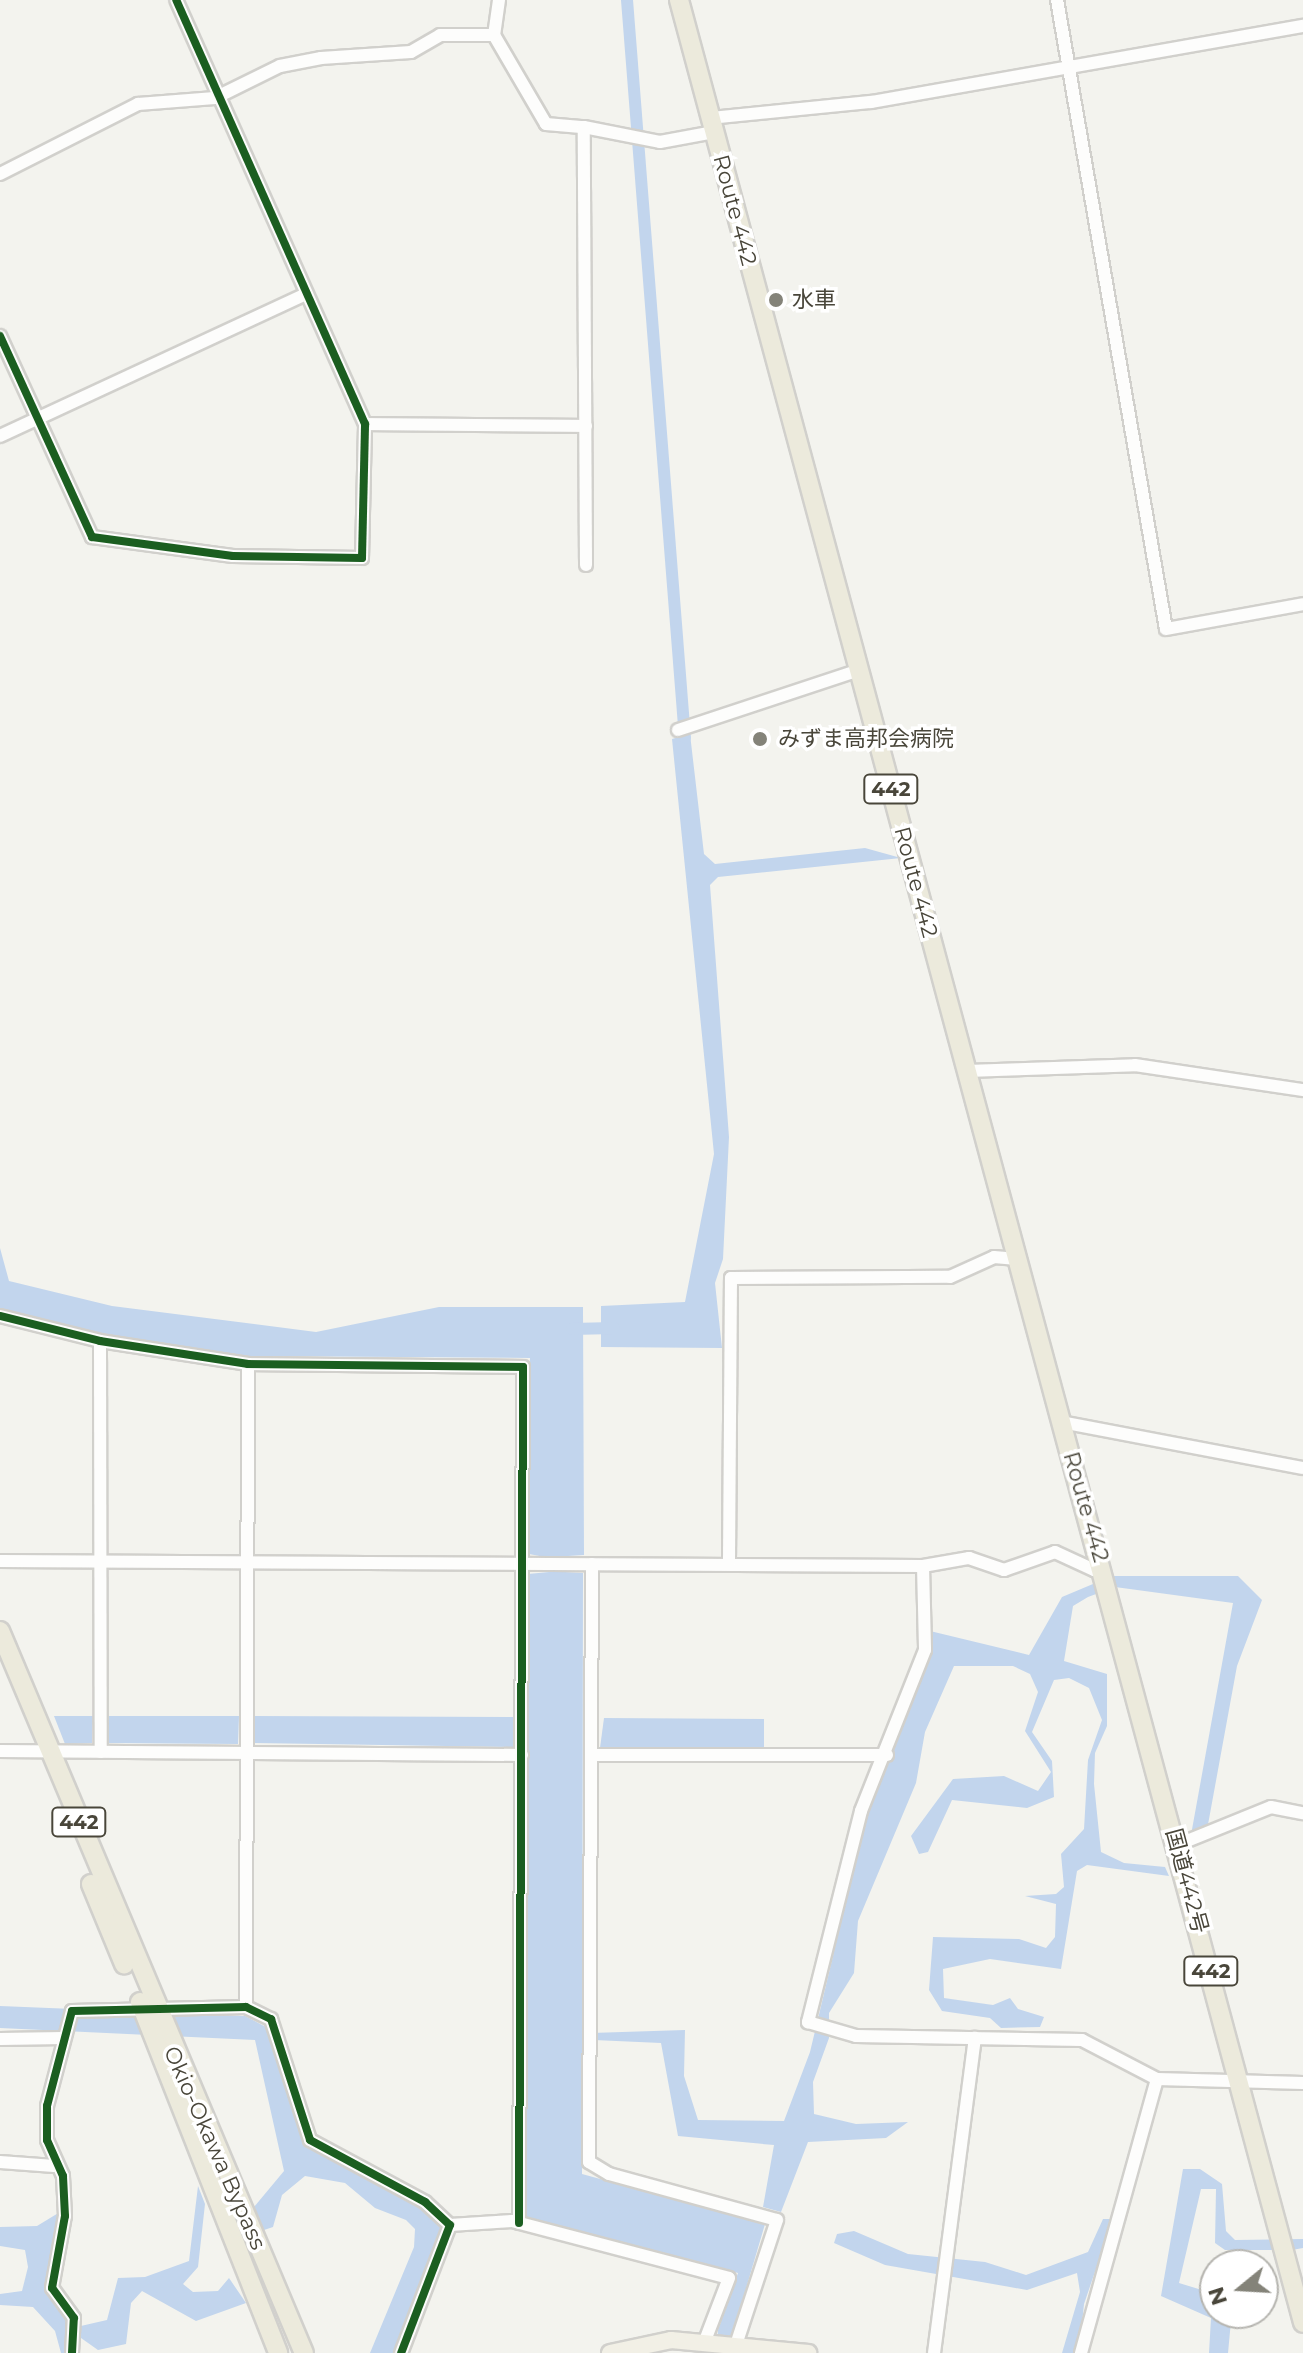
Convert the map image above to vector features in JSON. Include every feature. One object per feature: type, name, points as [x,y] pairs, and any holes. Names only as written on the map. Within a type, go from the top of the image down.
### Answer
[{"type":"highway","name":"Route 442","points":[[679,0],[1061,1422],[1104,1571]]},
{"type":"highway","name":"国道442号","points":[[1104,1571],[1303,2323]]},
{"type":"highway","name":"Okio-Okawa Bypass","points":[[0,1631],[43,1751],[236,2219],[276,2291],[304,2353]]},
{"type":"highway","name":"Okio-Okawa Bypass","points":[[0,1663],[43,1751]]},
{"type":"highway","name":"Okio-Okawa Bypass","points":[[236,2219],[257,2299],[278,2353]]},
{"type":"main road","points":[[610,2353],[657,2341],[808,2353]]},
{"type":"street","points":[[0,336],[92,537],[233,556],[362,558],[365,424],[215,98],[176,0]]},
{"type":"street","points":[[499,0],[494,35],[546,124],[584,127],[660,142],[712,125],[871,102],[1303,26]]},
{"type":"street","points":[[1057,0],[1124,359],[1166,629],[1303,604]]},
{"type":"street","points":[[0,174],[138,104],[215,98],[280,66],[411,52],[440,35],[494,35]]},
{"type":"street","points":[[584,127],[586,565]]},
{"type":"street","points":[[0,436],[306,294]]},
{"type":"street","points":[[365,424],[586,426]]},
{"type":"street","points":[[678,730],[859,670]]},
{"type":"street","points":[[967,1071],[1135,1065],[1303,1090]]},
{"type":"street","points":[[729,1562],[731,1278],[950,1277],[994,1257],[1017,1259]]},
{"type":"street","points":[[0,1316],[100,1341],[248,1364],[523,1367],[526,1564],[519,2223]]},
{"type":"street","points":[[100,1341],[101,1752]]},
{"type":"street","points":[[246,2007],[248,1364]]},
{"type":"street","points":[[1061,1422],[1303,1468]]},
{"type":"street","points":[[0,1561],[729,1562],[923,1566],[969,1558],[1004,1570],[1055,1552],[1094,1570],[1104,1571]]},
{"type":"street","points":[[588,1564],[592,1755],[584,2020],[589,2162],[609,2174],[777,2220],[720,2347]]},
{"type":"street","points":[[923,1566],[925,1650],[887,1755],[861,1811],[808,2022],[856,2036],[1082,2040],[1157,2079],[1303,2083]]},
{"type":"street","points":[[0,1751],[522,1755]]},
{"type":"street","points":[[592,1755],[887,1755]]},
{"type":"street","points":[[1177,1845],[1271,1807],[1303,1813]]},
{"type":"street","points":[[72,2353],[74,2318],[52,2288],[65,2231],[63,2176],[54,2166],[47,2106],[72,2011],[150,2012],[246,2007],[271,2019],[310,2140],[425,2202],[450,2225],[519,2223],[729,2278],[720,2347]]},
{"type":"street","points":[[0,2039],[65,2036]]},
{"type":"street","points":[[934,2353],[975,2038]]},
{"type":"street","points":[[1081,2353],[1157,2079]]},
{"type":"street","points":[[0,2162],[54,2166]]},
{"type":"street","points":[[401,2353],[450,2225]]},
{"type":"water","points":[[690,734],[704,854],[715,864],[865,848],[901,858],[718,877],[710,885],[729,1137],[723,1259],[715,1283],[722,1348],[601,1347],[601,1306],[685,1302],[714,1154],[672,739]]},
{"type":"water","points":[[0,1248],[9,1281],[112,1306],[316,1332],[439,1307],[583,1307],[584,1555],[568,1556],[565,1572],[583,1573],[582,2174],[765,2224],[727,2353],[716,2353],[718,2330],[738,2273],[526,2217],[528,1574],[549,1572],[550,1558],[529,1554],[530,1358],[248,1356],[105,1334],[0,1309]]},
{"type":"water","points":[[1112,1576],[1238,1576],[1262,1600],[1237,1666],[1207,1830],[1191,1835],[1233,1603],[1115,1587],[1088,1597],[1073,1606],[1064,1661],[1107,1674],[1107,1726],[1095,1753],[1094,1784],[1101,1852],[1124,1863],[1165,1867],[1169,1876],[1087,1865],[1077,1871],[1061,1969],[990,1959],[943,1969],[944,1998],[993,2005],[1010,1998],[1018,2009],[1044,2017],[1040,2027],[1001,2028],[990,2018],[942,2011],[929,1990],[933,1937],[1019,1939],[1046,1948],[1055,1937],[1056,1904],[1025,1896],[1056,1894],[1064,1887],[1061,1854],[1084,1829],[1088,1760],[1102,1720],[1089,1688],[1069,1678],[1054,1680],[1032,1732],[1052,1761],[1054,1797],[1027,1808],[952,1800],[928,1852],[919,1854],[911,1836],[953,1779],[1004,1776],[1038,1791],[1051,1772],[1025,1731],[1038,1692],[1030,1674],[1013,1666],[954,1666],[925,1732],[916,1783],[858,1921],[854,1973],[829,2013],[829,2038],[813,2082],[814,2114],[856,2124],[908,2122],[886,2138],[808,2142],[781,2212],[763,2207],[774,2145],[678,2136],[661,2043],[594,2040],[591,2033],[685,2030],[684,2076],[698,2120],[784,2121],[810,2052],[867,1814],[930,1656],[930,1631],[1029,1655],[1062,1597]]},
{"type":"water","points":[[54,1716],[93,1716],[92,1743],[65,1744]]},
{"type":"water","points":[[108,1716],[239,1716],[238,1744],[109,1743]]},
{"type":"water","points":[[255,1716],[514,1717],[514,1747],[255,1743]]},
{"type":"water","points":[[604,1718],[764,1719],[764,1749],[600,1748]]},
{"type":"water","points":[[0,2006],[245,2016],[266,2027],[304,2143],[423,2208],[442,2227],[396,2353],[370,2353],[414,2247],[415,2229],[406,2220],[375,2208],[345,2183],[305,2176],[282,2195],[273,2227],[264,2230],[254,2207],[284,2171],[255,2040],[0,2028]]},
{"type":"water","points":[[1183,2169],[1200,2169],[1222,2184],[1226,2231],[1235,2240],[1303,2239],[1303,2248],[1292,2250],[1224,2249],[1215,2243],[1216,2189],[1201,2189],[1179,2283],[1199,2289],[1199,2313],[1161,2296]]},
{"type":"water","points":[[198,2186],[205,2204],[198,2267],[183,2284],[193,2292],[218,2291],[229,2278],[246,2303],[196,2321],[142,2291],[131,2303],[126,2344],[98,2350],[81,2338],[71,2340],[68,2353],[61,2353],[55,2331],[33,2307],[0,2305],[0,2294],[22,2291],[28,2267],[25,2250],[0,2246],[0,2227],[37,2226],[60,2212],[48,2275],[53,2302],[72,2328],[107,2320],[118,2278],[145,2277],[189,2261]]},
{"type":"water","points":[[1103,2219],[1113,2219],[1084,2304],[1079,2353],[1062,2353],[1080,2292],[1077,2273],[1027,2290],[885,2265],[834,2243],[837,2234],[854,2231],[908,2254],[985,2262],[1026,2275],[1088,2252]]},
{"type":"water","points":[[1210,2329],[1230,2329],[1228,2353],[1209,2353]]},
{"type":"waterway","points":[[627,0],[685,738]]},
{"type":"waterway","points":[[572,1329],[614,1328]]},
{"type":"cycle path","points":[[0,336],[92,537],[233,556],[362,558],[365,424],[176,0]]},
{"type":"cycle path","points":[[0,1316],[100,1341],[248,1364],[523,1367],[519,2223]]},
{"type":"cycle path","points":[[72,2353],[74,2318],[52,2288],[65,2216],[63,2176],[47,2140],[47,2106],[72,2011],[246,2007],[271,2019],[310,2140],[425,2202],[450,2225],[401,2353]]},
{"type":"place","name":"水車","points":[[776,300]]},
{"type":"place","name":"みずま高邦会病院","points":[[760,739]]}]
